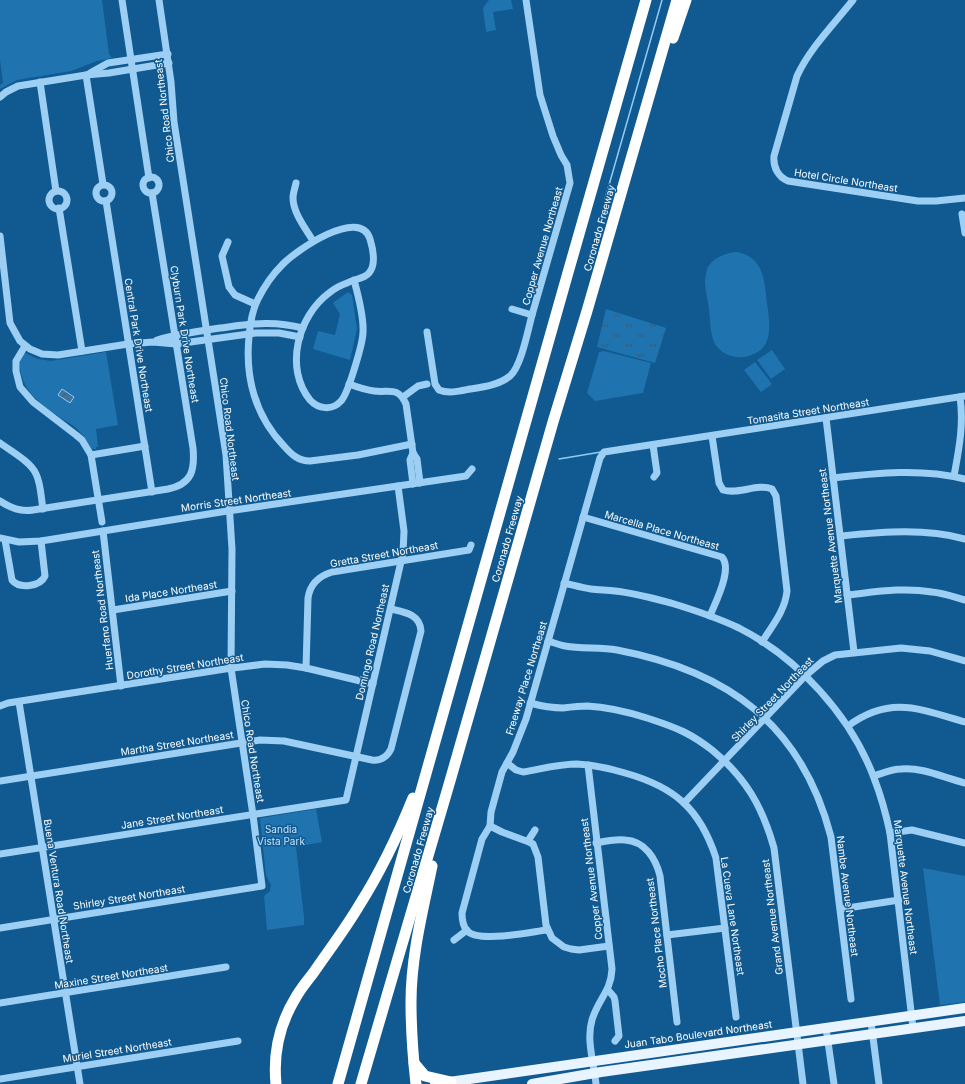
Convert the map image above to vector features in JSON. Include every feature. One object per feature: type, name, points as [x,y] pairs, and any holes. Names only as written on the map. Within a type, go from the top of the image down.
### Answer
[{"type":"highway","points":[[613,113],[640,0]]},
{"type":"highway","name":"Coronado Freeway","points":[[338,1084],[646,0]]},
{"type":"highway","name":"Coronado Freeway","points":[[361,1084],[587,311],[676,0]]},
{"type":"highway","points":[[641,125],[655,94],[686,0]]},
{"type":"highway","points":[[275,1084],[273,1063],[275,1042],[284,1012],[289,1009],[299,992],[360,905],[388,853],[415,794],[444,713]]},
{"type":"highway","points":[[416,1084],[411,1001],[413,972],[421,916],[450,781]]},
{"type":"highway","points":[[280,1084],[280,1052],[285,1030],[291,1016],[289,1009]]},
{"type":"highway","points":[[414,1063],[425,1076],[451,1082]]},
{"type":"main road","name":"Juan Tabo Boulevard Northeast","points":[[435,1084],[965,1008]]},
{"type":"main road","points":[[532,1084],[595,1072],[965,1020]]},
{"type":"main road","points":[[703,1045],[704,1057]]},
{"type":"street","name":"Clyburn Park Drive Northeast","points":[[122,0],[150,178]]},
{"type":"street","name":"Chico Road Northeast","points":[[159,0],[168,54],[174,122],[226,455],[232,549],[231,668],[262,886]]},
{"type":"street","name":"Copper Avenue Northeast","points":[[512,309],[532,315],[570,182],[567,165],[557,148],[540,95],[526,0]]},
{"type":"street","name":"Hotel Circle Northeast","points":[[854,0],[813,49],[802,65],[797,76],[774,156],[774,163],[778,172],[788,181],[918,201],[965,198]]},
{"type":"street","points":[[86,75],[108,63],[168,54]]},
{"type":"street","points":[[0,97],[14,87],[169,63]]},
{"type":"street","name":"Central Park Drive Northeast","points":[[86,75],[103,184]]},
{"type":"street","points":[[40,82],[56,191]]},
{"type":"street","name":"Clyburn Park Drive Northeast","points":[[150,178],[155,179],[159,184],[157,190],[152,193],[146,192],[143,186],[144,182],[150,178]]},
{"type":"street","points":[[296,183],[293,198],[296,212],[313,241]]},
{"type":"street","name":"Central Park Drive Northeast","points":[[103,184],[109,186],[113,191],[111,197],[106,201]]},
{"type":"street","name":"Central Park Drive Northeast","points":[[103,184],[99,186],[96,193],[99,199],[106,201]]},
{"type":"street","points":[[56,191],[62,192],[67,198],[65,205],[59,208],[53,207],[50,202],[50,197],[56,191]]},
{"type":"street","name":"Clyburn Park Drive Northeast","points":[[152,193],[193,448],[193,466],[186,481],[173,488],[152,492]]},
{"type":"street","name":"Central Park Drive Northeast","points":[[106,201],[152,492]]},
{"type":"street","points":[[59,208],[82,351]]},
{"type":"street","points":[[962,214],[965,233]]},
{"type":"street","points":[[354,280],[363,333],[349,384],[342,400],[334,406],[325,408],[318,406],[309,398],[301,383],[297,358],[302,328],[310,313],[322,299],[338,288],[354,280],[364,278],[372,269],[374,259],[371,240],[367,233],[356,227],[334,232],[313,241],[292,256],[272,276],[255,304],[249,333],[248,372],[258,408],[276,439],[298,459],[310,461],[358,455],[412,444]]},
{"type":"street","points":[[0,236],[2,278],[10,323],[16,336],[25,346],[42,354],[50,355],[153,342],[176,344],[249,333],[279,333],[300,337]]},
{"type":"street","points":[[228,242],[222,256],[229,287],[238,297],[255,304]]},
{"type":"street","points":[[427,332],[435,384],[439,390],[449,392],[491,385],[512,375],[518,366],[532,315]]},
{"type":"street","points":[[153,342],[174,335],[250,324],[274,323],[302,328]]},
{"type":"street","points":[[25,346],[18,356],[16,366],[18,382],[23,392],[33,402],[76,434],[91,454],[102,522]]},
{"type":"street","points":[[349,384],[373,391],[394,391],[403,397],[406,404],[413,453],[417,459],[416,483]]},
{"type":"street","points":[[403,397],[418,386],[427,384]]},
{"type":"street","points":[[954,476],[962,433],[962,397]]},
{"type":"street","name":"Tomasita Street Northeast","points":[[604,452],[962,397]]},
{"type":"street","name":"Marquette Avenue Northeast","points":[[826,418],[854,652]]},
{"type":"street","points":[[712,436],[719,483],[723,490],[732,492],[765,487],[772,489],[776,496],[787,591],[786,601],[781,612],[762,642]]},
{"type":"street","points":[[0,443],[31,466],[35,472],[39,480],[43,509]]},
{"type":"street","points":[[653,445],[657,473],[654,477]]},
{"type":"street","points":[[91,454],[145,446]]},
{"type":"street","name":"Freeway Place Northeast","points":[[467,930],[463,922],[462,913],[482,839],[490,826],[490,812],[502,772],[518,741],[530,703],[600,458],[604,452]]},
{"type":"street","name":"Morris Street Northeast","points":[[2,539],[28,542],[42,541],[466,476],[472,469]]},
{"type":"street","points":[[833,478],[892,472],[928,473],[954,476],[965,479]]},
{"type":"street","name":"Domingo Road Northeast","points":[[346,800],[401,560],[404,532],[398,486]]},
{"type":"street","points":[[0,501],[10,508],[28,511],[152,492]]},
{"type":"street","name":"Marcella Place Northeast","points":[[583,517],[722,557],[725,565],[723,582],[710,616]]},
{"type":"street","name":"Huerfano Road Northeast","points":[[103,531],[121,686]]},
{"type":"street","points":[[841,536],[882,532],[916,531],[965,539]]},
{"type":"street","points":[[2,539],[12,580],[21,586],[40,582],[44,579],[42,541]]},
{"type":"street","name":"Gretta Street Northeast","points":[[306,668],[308,598],[310,589],[315,582],[324,575],[332,572],[401,560],[469,550],[471,545]]},
{"type":"street","name":"Marquette Avenue Northeast","points":[[564,583],[591,589],[613,590],[637,594],[710,616],[740,629],[762,642],[784,658],[823,694],[848,726],[863,752],[874,776],[884,804],[890,833],[899,900],[913,1028]]},
{"type":"street","points":[[847,595],[883,590],[913,590],[931,591],[965,600]]},
{"type":"street","name":"Ida Place Northeast","points":[[113,610],[232,591]]},
{"type":"street","name":"Martha Street Northeast","points":[[0,781],[260,740],[284,741],[357,757],[378,760],[383,758],[389,753],[420,634],[420,624],[415,617],[408,613],[391,608]]},
{"type":"street","name":"Nambe Avenue Northeast","points":[[548,641],[564,646],[617,650],[674,665],[707,678],[729,690],[747,703],[766,719],[794,751],[818,796],[826,816],[831,837],[851,999]]},
{"type":"street","name":"Shirley Street Northeast","points":[[684,803],[766,719],[805,676],[829,658],[835,655],[854,652],[912,648],[930,651],[965,661]]},
{"type":"street","name":"Dorothy Street Northeast","points":[[0,706],[231,668],[271,664],[306,668],[373,684]]},
{"type":"street","name":"Buena Ventura Road Northeast","points":[[19,702],[80,1084]]},
{"type":"street","points":[[530,703],[544,707],[562,708],[587,706],[617,710],[642,717],[685,732],[701,742],[725,761]]},
{"type":"street","points":[[848,726],[872,712],[894,707],[910,707],[965,722]]},
{"type":"street","name":"Grand Avenue Northeast","points":[[725,761],[740,777],[758,806],[765,820],[774,848],[803,1084]]},
{"type":"street","points":[[507,763],[516,770],[523,772],[565,765],[588,765],[612,769],[648,780],[666,789],[684,803]]},
{"type":"street","name":"Copper Avenue Northeast","points":[[588,765],[612,969],[612,978],[608,990],[596,1009],[590,1032],[596,1084]]},
{"type":"street","points":[[874,776],[887,771],[907,768],[916,769],[965,783]]},
{"type":"street","name":"Jane Street Northeast","points":[[0,854],[346,800]]},
{"type":"street","name":"La Cueva Lane Northeast","points":[[684,803],[705,829],[718,867],[736,1017]]},
{"type":"street","points":[[490,826],[533,844],[538,856],[547,930],[552,938],[557,943],[571,949],[579,950],[609,946]]},
{"type":"street","points":[[528,841],[535,830]]},
{"type":"street","points":[[890,833],[912,830],[965,843]]},
{"type":"street","name":"Mocho Place Northeast","points":[[596,842],[624,839],[630,840],[640,844],[651,854],[655,861],[658,869],[677,1022]]},
{"type":"street","name":"Shirley Street Northeast","points":[[0,928],[262,886]]},
{"type":"street","points":[[841,909],[899,900]]},
{"type":"street","points":[[667,935],[725,928]]},
{"type":"street","points":[[454,940],[467,930],[475,935],[484,937],[547,930]]},
{"type":"street","name":"Maxine Street Northeast","points":[[0,1003],[226,967]]},
{"type":"street","points":[[608,990],[614,997],[615,1001],[619,1036],[614,1041]]},
{"type":"street","points":[[871,1022],[879,1084]]},
{"type":"street","points":[[826,1028],[834,1084]]},
{"type":"street","name":"Muriel Street Northeast","points":[[0,1079],[238,1041]]},
{"type":"green space","points":[[0,0],[102,0],[109,54],[112,58],[97,61],[71,71],[17,80],[0,89],[0,85],[3,83],[0,60]]},
{"type":"green space","points":[[489,0],[511,0],[513,9],[493,12],[496,30],[486,32],[483,8]]},
{"type":"green space","points":[[737,252],[747,255],[759,266],[764,282],[769,322],[768,339],[766,343],[757,353],[744,357],[731,356],[724,353],[719,349],[713,340],[705,285],[708,267],[721,256]]},
{"type":"green space","points":[[348,292],[352,295],[357,329],[350,360],[313,349],[318,331],[335,335],[340,314],[333,303]]},
{"type":"green space","points":[[606,309],[666,328],[655,363],[597,347]]},
{"type":"green space","points":[[772,350],[785,369],[771,379],[757,360]]},
{"type":"green space","points":[[604,351],[651,363],[643,393],[595,401],[587,393],[599,352]]},
{"type":"green space","points":[[106,352],[118,425],[96,429],[98,447],[96,447],[96,449],[92,449],[83,435],[76,428],[47,408],[33,396],[23,380],[19,360],[25,353],[38,359],[51,361]]},
{"type":"green space","points":[[755,362],[772,384],[761,392],[744,370]]},
{"type":"green space","name":"Sandia Vista Park","points":[[316,809],[322,842],[296,847],[304,925],[267,930],[264,896],[270,891],[271,885],[266,875],[260,819]]},
{"type":"green space","points":[[923,868],[965,876],[965,1002],[940,1005]]},
{"type":"water","points":[[62,389],[74,397],[70,403],[58,395]]},
{"type":"waterway","points":[[605,199],[662,0]]},
{"type":"waterway","points":[[559,459],[601,452]]}]
